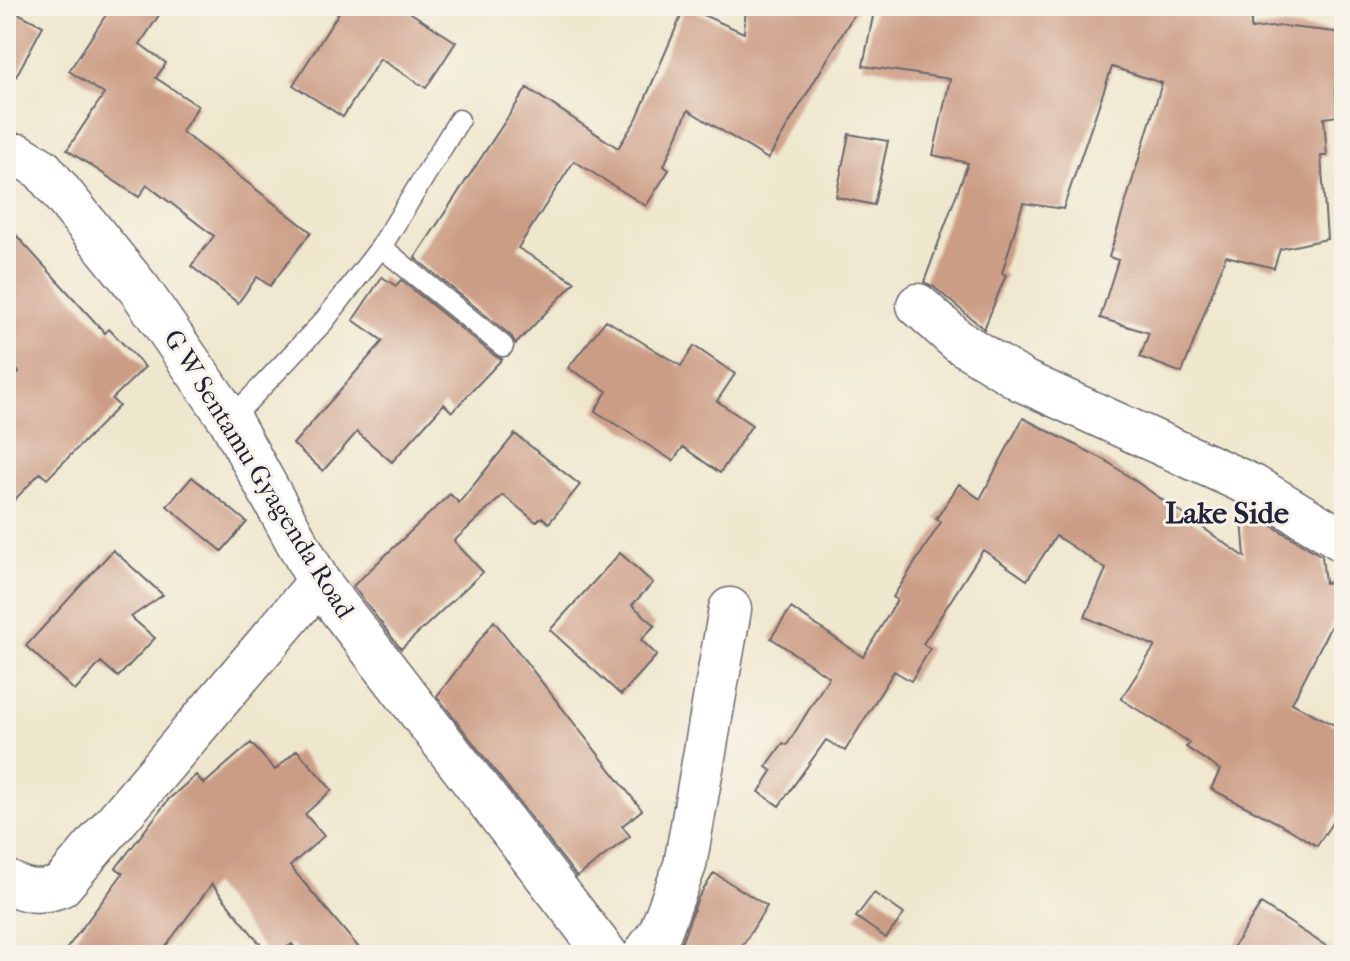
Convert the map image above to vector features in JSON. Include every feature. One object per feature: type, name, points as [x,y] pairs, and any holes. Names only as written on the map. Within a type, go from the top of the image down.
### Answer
[{"type":"street","name":"G W Sentamu Gyagenda Road","points":[[12,157],[42,169],[130,278],[209,385],[319,582],[607,955]]},
{"type":"street","points":[[918,305],[958,341],[1023,381],[1253,486],[1344,541]]},
{"type":"street","points":[[6,881],[20,889],[42,893],[61,886],[319,582]]},
{"type":"street","points":[[644,955],[660,932],[685,865],[730,609]]},
{"type":"lane","points":[[230,420],[324,321],[381,247],[459,120]]},
{"type":"lane","points":[[381,247],[503,346]]},
{"type":"building","points":[[112,6],[165,6],[140,44],[166,63],[156,78],[198,106],[182,132],[311,232],[270,286],[257,277],[238,303],[191,266],[214,236],[147,185],[139,197],[67,150],[104,94],[69,71]]},
{"type":"building","points":[[343,6],[400,6],[456,42],[426,88],[380,59],[343,117],[293,85]]},
{"type":"building","points":[[746,6],[859,6],[768,159],[688,110],[664,166],[669,170],[646,206],[574,161],[518,248],[575,282],[516,344],[511,336],[415,258],[527,88],[618,148],[637,118],[685,7],[744,33]]},
{"type":"building","points":[[875,6],[1202,10],[1201,6],[1251,6],[1251,29],[1281,26],[1344,33],[1344,85],[1335,84],[1338,116],[1324,118],[1327,156],[1321,156],[1327,239],[1280,249],[1274,268],[1226,256],[1182,373],[1140,357],[1149,333],[1100,318],[1118,260],[1109,257],[1162,83],[1112,67],[1063,209],[1023,203],[1002,273],[1006,275],[984,329],[924,282],[968,163],[933,155],[950,79],[863,66]]},
{"type":"building","points":[[6,7],[43,26],[6,95]]},
{"type":"building","points":[[849,134],[888,141],[874,205],[836,197]]},
{"type":"building","points":[[6,224],[105,333],[109,329],[145,367],[112,399],[119,406],[47,479],[40,473],[6,509],[6,386],[19,372],[6,357]]},
{"type":"building","points":[[382,277],[396,286],[401,280],[502,359],[452,412],[444,404],[392,462],[357,432],[323,471],[293,444],[383,341],[353,320]]},
{"type":"building","points":[[606,320],[681,366],[694,346],[735,374],[717,401],[752,425],[720,473],[683,447],[673,461],[595,411],[607,391],[568,368]]},
{"type":"building","points":[[1023,418],[1105,460],[1245,557],[1242,520],[1261,519],[1322,556],[1325,583],[1337,582],[1339,610],[1292,703],[1344,730],[1344,804],[1317,846],[1211,789],[1220,770],[1186,747],[1190,743],[1121,699],[1155,646],[1085,617],[1106,569],[1056,536],[1027,580],[983,550],[923,644],[930,649],[911,681],[894,671],[845,751],[826,740],[779,806],[759,792],[772,771],[766,767],[783,743],[787,745],[829,677],[771,638],[791,608],[863,657],[897,600],[893,597],[941,522],[936,519],[959,484],[980,499]]},
{"type":"building","points":[[515,434],[580,485],[549,523],[542,517],[536,522],[503,495],[454,541],[483,572],[401,649],[353,586],[450,494],[459,503]]},
{"type":"building","points":[[192,477],[247,522],[222,551],[167,506]]},
{"type":"building","points":[[113,550],[163,595],[131,617],[155,638],[118,677],[101,662],[75,691],[26,646]]},
{"type":"building","points":[[620,553],[653,583],[632,605],[655,625],[641,640],[657,655],[621,695],[550,630]]},
{"type":"building","points":[[494,621],[642,810],[622,826],[630,836],[577,877],[437,696]]},
{"type":"building","points":[[251,743],[275,770],[297,750],[332,790],[305,814],[324,836],[290,866],[365,955],[301,955],[292,944],[269,955],[212,884],[159,955],[62,955],[123,873],[116,868],[169,799],[196,775],[204,784]]},
{"type":"building","points":[[714,873],[767,906],[737,955],[673,955],[682,941],[698,898]]},
{"type":"building","points":[[874,893],[904,914],[886,938],[856,917]]},
{"type":"building","points":[[1261,904],[1340,955],[1228,955]]},
{"type":"district","name":"Lake Side","points":[[1227,513]]}]
